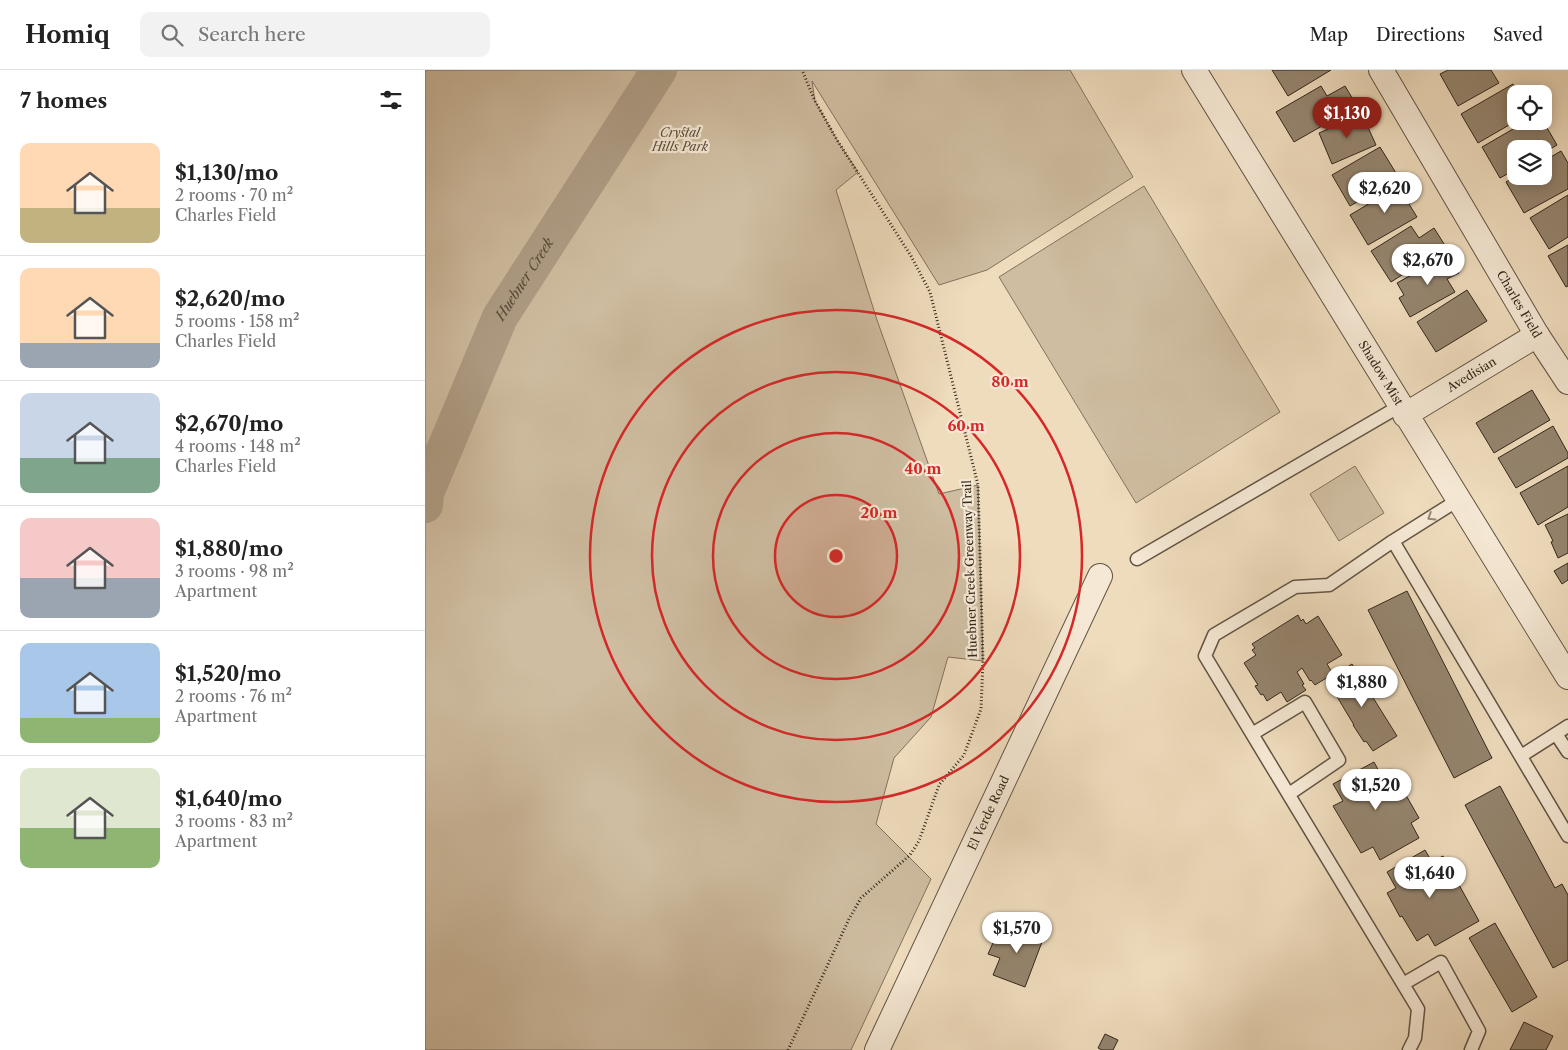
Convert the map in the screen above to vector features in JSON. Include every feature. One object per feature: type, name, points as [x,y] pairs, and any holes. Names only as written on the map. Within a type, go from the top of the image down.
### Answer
[{"type":"street","name":"Shadow Mist","points":[[1194,70],[1568,677]]},
{"type":"street","name":"Charles Field","points":[[1381,70],[1537,335],[1568,382]]},
{"type":"street","name":"Avedisian","points":[[1403,410],[1537,335]]},
{"type":"street","name":"El Verde Road","points":[[877,1050],[1100,576]]},
{"type":"lane","points":[[1137,559],[1403,410]]},
{"type":"lane","points":[[1409,1050],[1415,1038],[1419,1009],[1205,656],[1214,635],[1295,587],[1329,584],[1458,500]]},
{"type":"lane","points":[[1398,538],[1568,836]]},
{"type":"lane","points":[[1252,734],[1305,702],[1339,760],[1289,794]]},
{"type":"lane","points":[[1521,756],[1568,726]]},
{"type":"lane","points":[[1556,734],[1568,752]]},
{"type":"lane","points":[[1403,984],[1441,962],[1479,1031],[1471,1050]]},
{"type":"path","name":"Huebner Creek Greenway Trail","points":[[788,1050],[849,919],[861,898],[910,855],[919,841],[939,785],[964,755],[981,709],[983,661],[978,485],[930,292],[911,256],[837,140],[815,101],[802,70]]},
{"type":"green space","name":"Crystal Hills Park","points":[[425,70],[1070,70],[1133,177],[987,270],[939,285],[812,81],[815,101],[858,172],[836,190],[877,320],[939,494],[978,485],[983,661],[948,657],[931,717],[894,758],[876,824],[931,879],[851,1050],[425,1050]]},
{"type":"green space","points":[[1144,186],[1280,412],[1136,503],[999,277]]},
{"type":"green space","points":[[1355,466],[1384,513],[1339,541],[1310,494]]},
{"type":"building","points":[[1272,70],[1331,70],[1288,96]]},
{"type":"building","points":[[1448,70],[1491,70],[1499,83],[1458,106],[1440,74]]},
{"type":"building","points":[[1321,86],[1327,96],[1345,86],[1357,106],[1294,142],[1276,112]]},
{"type":"building","points":[[1507,87],[1507,126],[1478,143],[1461,114]]},
{"type":"building","points":[[1362,114],[1376,145],[1332,164],[1319,133]]},
{"type":"building","points":[[1511,130],[1548,130],[1557,145],[1552,148],[1552,140],[1507,140],[1507,174],[1500,178],[1482,147]]},
{"type":"building","points":[[1380,147],[1399,178],[1350,206],[1332,175]]},
{"type":"building","points":[[1561,151],[1568,163],[1568,189],[1524,213],[1508,185],[1552,185],[1552,156]]},
{"type":"building","points":[[1404,183],[1414,201],[1409,204],[1417,217],[1368,245],[1350,215]]},
{"type":"building","points":[[1568,195],[1568,237],[1549,249],[1530,218]]},
{"type":"building","points":[[1411,226],[1419,238],[1434,228],[1446,247],[1391,282],[1371,251]]},
{"type":"building","points":[[1568,245],[1568,286],[1566,287],[1548,256]]},
{"type":"building","points":[[1449,254],[1459,273],[1447,279],[1455,292],[1410,317],[1399,298],[1404,295],[1397,283]]},
{"type":"building","points":[[1467,290],[1487,321],[1436,352],[1417,322]]},
{"type":"building","points":[[1532,390],[1550,420],[1494,453],[1476,423]]},
{"type":"building","points":[[1553,426],[1568,453],[1568,458],[1516,488],[1498,458]]},
{"type":"building","points":[[1568,466],[1568,507],[1538,525],[1520,493]]},
{"type":"building","points":[[1568,514],[1568,553],[1558,558],[1551,542],[1553,541],[1545,525]]},
{"type":"building","points":[[1568,563],[1568,580],[1562,584],[1554,571]]},
{"type":"building","points":[[1407,591],[1492,758],[1454,778],[1368,610]]},
{"type":"building","points":[[1298,615],[1301,621],[1303,619],[1306,624],[1318,616],[1342,655],[1327,664],[1333,674],[1315,685],[1310,681],[1302,668],[1297,672],[1306,690],[1287,702],[1281,692],[1267,701],[1255,686],[1258,685],[1244,663],[1256,655],[1252,650],[1255,648],[1252,644]]},
{"type":"building","points":[[1352,664],[1397,736],[1373,751],[1366,741],[1364,742],[1353,725],[1328,679]]},
{"type":"building","points":[[1374,762],[1381,775],[1391,769],[1419,818],[1411,823],[1419,838],[1380,860],[1373,847],[1361,853],[1333,806],[1343,801],[1333,784]]},
{"type":"building","points":[[1500,786],[1555,888],[1562,884],[1568,895],[1568,960],[1553,968],[1465,805]]},
{"type":"building","points":[[1425,850],[1432,862],[1443,856],[1479,921],[1435,946],[1428,934],[1417,941],[1402,916],[1400,917],[1387,893],[1396,888],[1387,872]]},
{"type":"building","points":[[1014,922],[1045,934],[1025,987],[993,975],[1000,958],[988,954],[996,936],[1007,940]]},
{"type":"building","points":[[1495,923],[1537,997],[1512,1012],[1469,938]]},
{"type":"building","points":[[1524,1022],[1553,1036],[1546,1050],[1510,1050]]},
{"type":"building","points":[[1105,1034],[1118,1040],[1113,1050],[1098,1048]]},
{"type":"waterway","name":"Huebner Creek","points":[[425,505],[426,493],[500,317],[659,70]]}]
